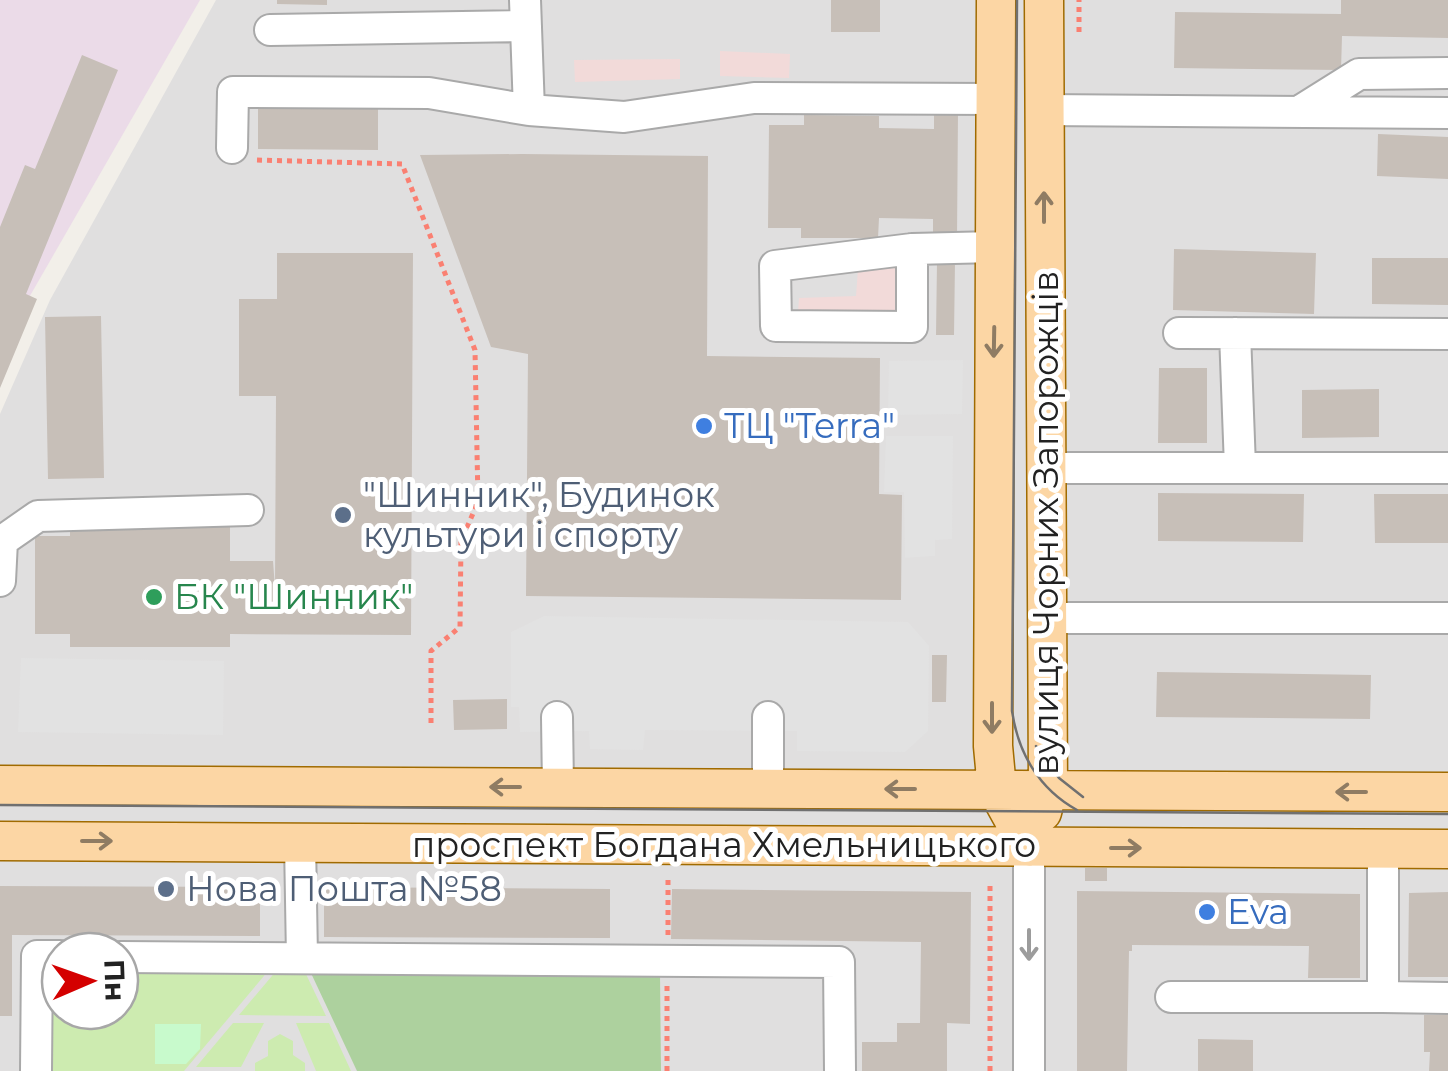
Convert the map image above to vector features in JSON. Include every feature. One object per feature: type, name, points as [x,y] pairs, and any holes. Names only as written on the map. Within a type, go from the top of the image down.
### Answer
[{"type":"main road","name":"вулиця Чорних Запорожців","points":[[996,0],[992,723],[997,789],[1029,847]]},
{"type":"main road","name":"вулиця Чорних Запорожців","points":[[1029,847],[1048,789],[1044,0]]},
{"type":"main road","points":[[993,435],[1044,452]]},
{"type":"main road","name":"проспект Богдана Хмельницького","points":[[0,785],[1448,792]]},
{"type":"main road","points":[[558,788],[559,844]]},
{"type":"main road","name":"проспект Богдана Хмельницького","points":[[0,840],[1448,849]]},
{"type":"street","points":[[270,30],[526,13],[530,110]]},
{"type":"street","points":[[1300,112],[1359,74],[1448,73]]},
{"type":"street","points":[[232,148],[232,92],[429,93],[530,110],[624,116],[754,98],[996,99]]},
{"type":"street","points":[[1044,110],[1448,114]]},
{"type":"street","points":[[912,248],[912,327],[776,326],[775,266],[912,248],[995,248]]},
{"type":"street","points":[[1179,333],[1448,334]]},
{"type":"street","points":[[1236,333],[1240,467]]},
{"type":"street","points":[[1044,452],[1240,467],[1448,468]]},
{"type":"street","points":[[0,581],[2,540],[38,516],[248,510]]},
{"type":"street","points":[[1046,618],[1448,618]]},
{"type":"street","points":[[557,717],[558,788]]},
{"type":"street","points":[[768,717],[768,788]]},
{"type":"street","points":[[300,842],[302,958]]},
{"type":"street","points":[[1029,847],[1029,1071]]},
{"type":"street","points":[[1382,997],[1383,849]]},
{"type":"street","points":[[36,1071],[36,956],[40,956]]},
{"type":"street","points":[[140,957],[840,962],[840,1071]]},
{"type":"street","points":[[1172,997],[1448,998]]},
{"type":"path","points":[[232,148],[254,160],[402,164],[474,350],[478,502],[461,541],[460,626],[430,651],[432,728]]},
{"type":"path","points":[[990,886],[990,1071]]},
{"type":"shaded area","points":[[0,0],[200,0],[0,348]]},
{"type":"shaded area","points":[[216,0],[1448,0],[1448,1071],[0,1071],[0,414],[50,300]]},
{"type":"shaded area","points":[[720,51],[790,54],[789,78],[720,76]]},
{"type":"shaded area","points":[[680,59],[680,79],[575,82],[574,60]]},
{"type":"shaded area","points":[[905,268],[904,319],[798,314],[799,298],[856,296],[858,269]]},
{"type":"shaded area","points":[[963,360],[962,414],[888,415],[889,361]]},
{"type":"shaded area","points":[[886,436],[953,436],[952,539],[935,540],[935,556],[905,558],[904,492],[884,492]]},
{"type":"shaded area","points":[[544,616],[908,622],[929,646],[928,731],[905,752],[797,751],[797,731],[645,730],[643,750],[590,749],[589,731],[520,732],[519,707],[511,707],[511,632]]},
{"type":"shaded area","points":[[21,658],[224,661],[223,735],[18,732]]},
{"type":"green space","points":[[140,969],[269,970],[184,1071],[45,1071],[48,1031],[140,1031]]},
{"type":"green space","points":[[277,970],[304,970],[326,1016],[239,1015]]},
{"type":"green space","points":[[310,971],[660,972],[661,1071],[357,1071]]},
{"type":"green space","points":[[233,1023],[264,1023],[241,1067],[196,1067]]},
{"type":"green space","points":[[296,1023],[329,1023],[351,1071],[316,1071]]},
{"type":"green space","points":[[155,1024],[201,1024],[200,1049],[186,1064],[155,1064]]},
{"type":"green space","points":[[280,1034],[293,1041],[293,1055],[305,1063],[305,1071],[255,1071],[255,1063],[268,1056],[268,1041]]},
{"type":"building","points":[[277,0],[327,0],[327,5],[277,4]]},
{"type":"building","points":[[831,0],[880,0],[880,32],[831,32]]},
{"type":"building","points":[[1341,0],[1448,0],[1448,38],[1342,36],[1341,70],[1174,68],[1175,12],[1341,14]]},
{"type":"building","points":[[82,55],[118,70],[26,294],[37,299],[0,388],[0,227],[25,165],[35,169]]},
{"type":"building","points":[[258,100],[378,101],[378,150],[258,149]]},
{"type":"building","points":[[934,112],[958,112],[957,237],[933,237],[933,219],[879,218],[878,238],[801,238],[801,228],[768,228],[769,125],[804,125],[804,115],[879,116],[879,128],[934,129]]},
{"type":"building","points":[[1378,134],[1448,137],[1448,179],[1377,176]]},
{"type":"building","name":"ТЦ \"Terra\"","points":[[420,155],[708,156],[707,356],[880,358],[879,494],[902,495],[901,600],[526,596],[528,354],[491,347]]},
{"type":"building","points":[[1174,249],[1316,253],[1314,314],[1173,310]]},
{"type":"building","name":"\"Шинник\", Будинок культури і спорту","points":[[277,253],[413,253],[411,635],[230,634],[230,647],[70,647],[70,634],[35,634],[35,536],[70,536],[70,526],[230,526],[230,561],[273,561],[275,588],[276,396],[239,396],[239,299],[277,299]]},
{"type":"building","points":[[1372,258],[1448,258],[1448,305],[1372,304]]},
{"type":"building","points":[[937,262],[955,262],[954,335],[936,335]]},
{"type":"building","points":[[101,316],[104,478],[48,479],[45,317]]},
{"type":"building","points":[[1159,368],[1207,368],[1207,443],[1158,443]]},
{"type":"building","points":[[1379,389],[1379,437],[1302,438],[1302,390]]},
{"type":"building","points":[[1158,493],[1304,494],[1303,542],[1158,541]]},
{"type":"building","points":[[1374,494],[1448,494],[1448,543],[1375,543]]},
{"type":"building","points":[[932,655],[947,655],[946,702],[932,702]]},
{"type":"building","points":[[1157,672],[1371,675],[1370,719],[1156,717]]},
{"type":"building","points":[[507,699],[507,729],[454,730],[453,700]]},
{"type":"building","points":[[1085,868],[1107,868],[1107,881],[1085,881]]},
{"type":"building","points":[[0,886],[260,887],[260,936],[140,936],[140,931],[40,931],[40,935],[12,935],[12,1016],[0,1016]]},
{"type":"building","points":[[324,887],[610,889],[610,938],[324,937]]},
{"type":"building","points":[[672,889],[971,892],[970,1024],[947,1023],[947,1071],[862,1071],[862,1042],[897,1042],[897,1023],[920,1023],[921,942],[671,939]]},
{"type":"building","points":[[1077,891],[1360,894],[1360,978],[1308,978],[1309,946],[1132,945],[1127,1071],[1077,1071]]},
{"type":"building","points":[[1448,892],[1448,977],[1408,977],[1409,893]]},
{"type":"building","points":[[1424,1015],[1448,1015],[1448,1071],[1429,1071],[1430,1052],[1424,1052]]},
{"type":"building","points":[[1198,1039],[1253,1040],[1253,1071],[1198,1071]]},
{"type":"tram line","points":[[1017,0],[1012,711],[1019,741],[1032,768],[1052,792],[1077,810]]},
{"type":"tram line","points":[[1036,746],[1059,778],[1083,797]]},
{"type":"tram line","points":[[0,805],[1448,814]]},
{"type":"place","name":"ТЦ \"Terra\"","points":[[704,426]]},
{"type":"place","name":"\"Шинник\", Будинок культури і спорту","points":[[343,515]]},
{"type":"place","name":"БК \"Шинник\"","points":[[154,597]]},
{"type":"place","name":"Нова Пошта №58","points":[[166,889]]},
{"type":"place","name":"Eva","points":[[1207,912]]}]
